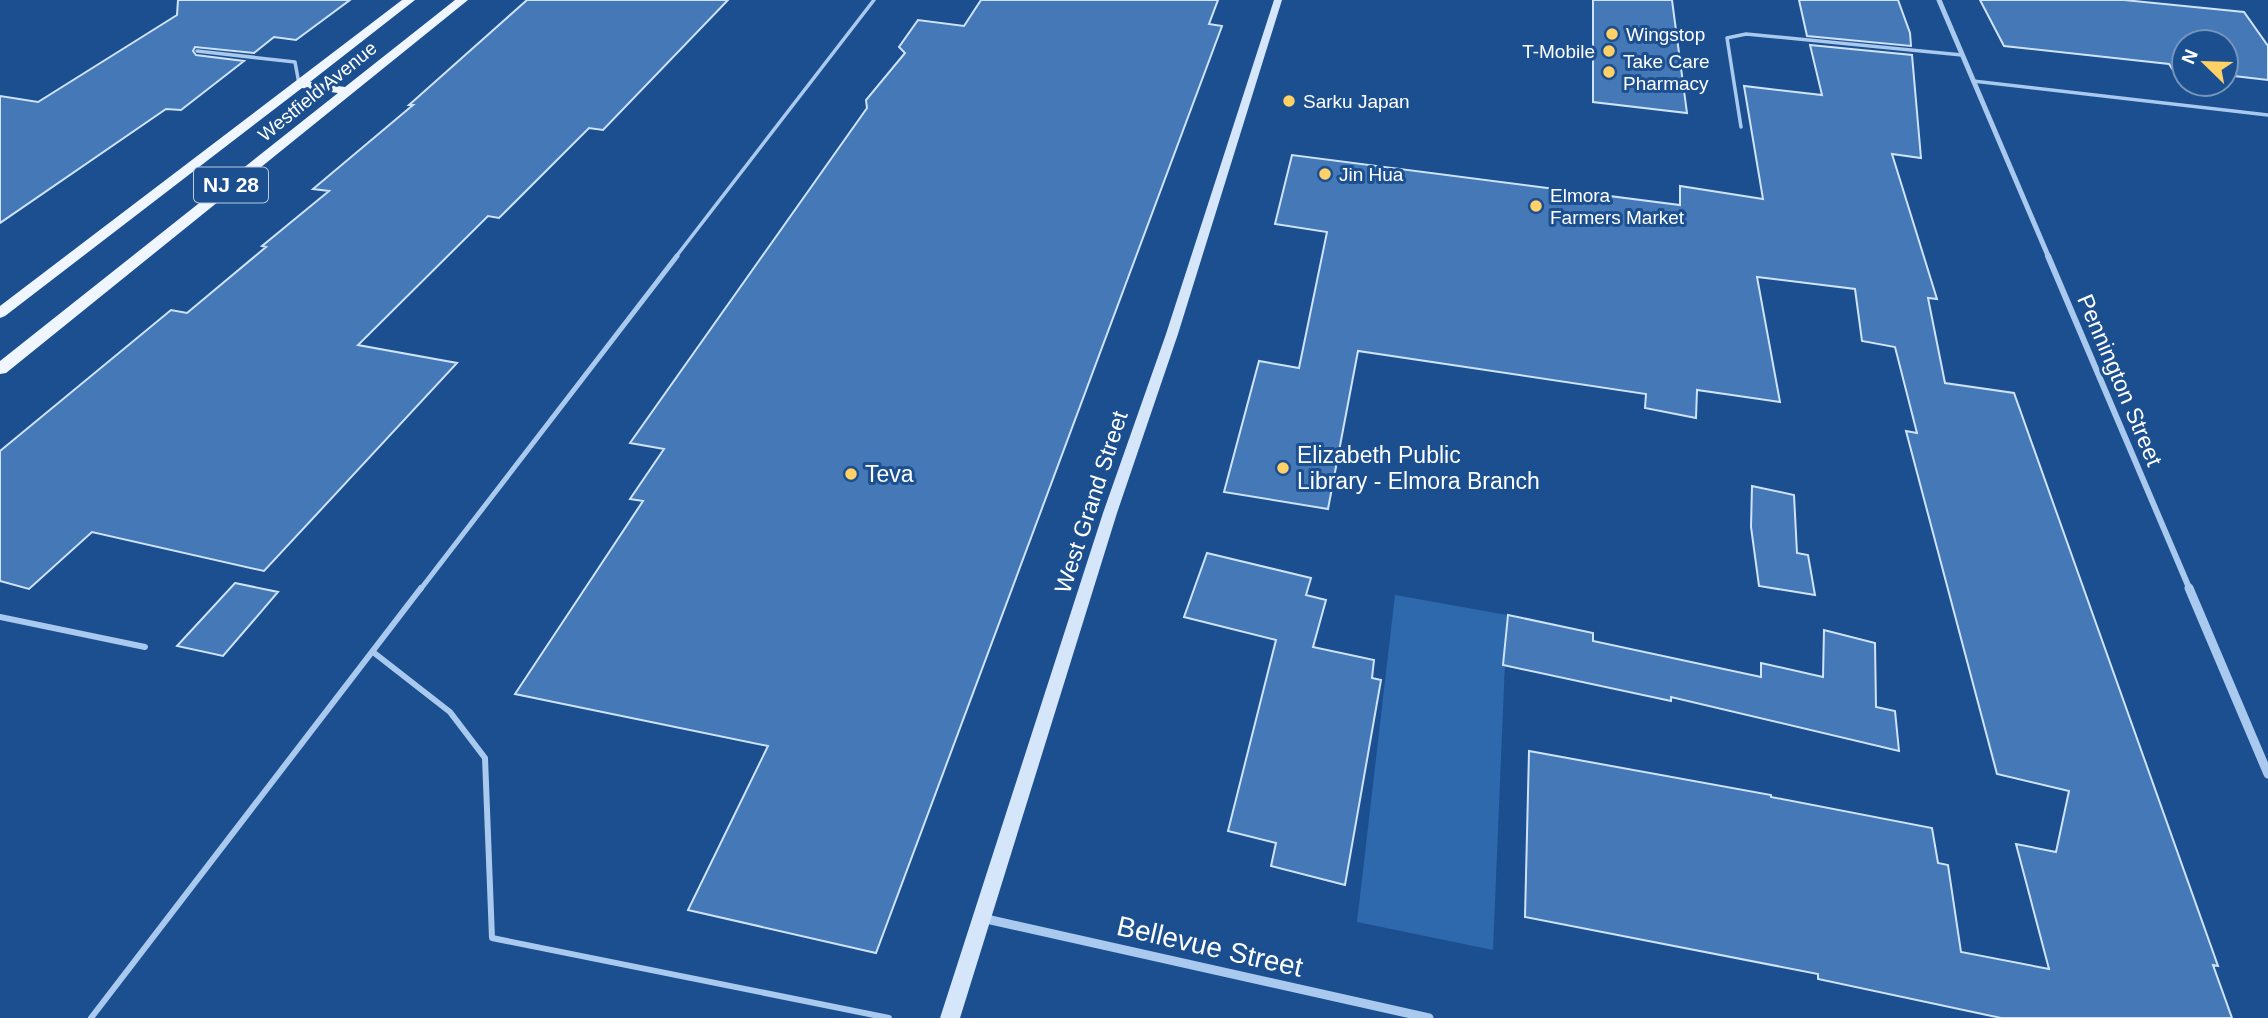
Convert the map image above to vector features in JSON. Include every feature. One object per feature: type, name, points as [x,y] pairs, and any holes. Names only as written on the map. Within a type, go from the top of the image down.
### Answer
[{"type":"main road","name":"Westfield Avenue","points":[[0,313],[409,0]]},
{"type":"main road","name":"Westfield Avenue","points":[[0,369],[462,0]]},
{"type":"main road","points":[[299,84],[348,90]]},
{"type":"street","name":"West Grand Street","points":[[950,1018],[1106,526],[1176,321],[1278,0]]},
{"type":"street","name":"Pennington Street","points":[[1939,0],[2268,774]]},
{"type":"street","name":"Bellevue Street","points":[[982,918],[1429,1018]]},
{"type":"lane","points":[[91,1018],[874,0]]},
{"type":"lane","points":[[1741,127],[1727,38],[1746,34],[1962,55]]},
{"type":"lane","points":[[197,51],[295,62],[299,84]]},
{"type":"lane","points":[[1973,81],[2268,115]]},
{"type":"lane","points":[[0,617],[145,647]]},
{"type":"lane","points":[[373,652],[450,712],[485,758],[492,938],[889,1018]]},
{"type":"shaded area","points":[[1395,595],[1507,615],[1493,950],[1357,922]]},
{"type":"building","points":[[178,0],[350,0],[296,40],[274,37],[254,53],[195,47],[193,51],[196,55],[244,61],[181,110],[166,109],[0,223],[0,96],[38,102],[177,15]]},
{"type":"building","points":[[527,0],[728,0],[603,130],[589,128],[499,218],[488,216],[358,345],[457,363],[264,571],[92,532],[29,589],[0,581],[0,451],[171,310],[187,313],[266,247],[262,246],[329,191],[313,189],[413,105],[409,105]]},
{"type":"building","name":"Teva","points":[[981,0],[1218,0],[1209,24],[1222,26],[876,953],[688,910],[768,746],[515,694],[643,501],[630,499],[664,449],[630,443],[867,108],[866,100],[905,53],[899,47],[918,20],[964,26]]},
{"type":"building","points":[[1593,0],[1672,0],[1687,113],[1593,102]]},
{"type":"building","points":[[1799,0],[1898,0],[1910,33],[1911,46],[1807,36]]},
{"type":"building","points":[[1980,0],[2124,0],[2244,12],[2268,46],[2268,80],[2240,77],[2240,28],[2170,28],[2170,66],[2004,46]]},
{"type":"building","points":[[1810,45],[1912,55],[1921,158],[1892,154],[1937,299],[1928,298],[1945,383],[2014,393],[2218,966],[2213,965],[2232,1018],[2001,1018],[1818,979],[1818,974],[1525,917],[1529,751],[1771,795],[1932,828],[1938,863],[1948,865],[1961,952],[2049,969],[2016,844],[2056,852],[2069,791],[1997,774],[1906,431],[1917,433],[1895,347],[1862,341],[1855,289],[1757,277],[1780,402],[1697,390],[1696,418],[1645,408],[1646,394],[1358,351],[1328,509],[1224,492],[1259,361],[1299,368],[1327,232],[1275,224],[1292,155],[1680,205],[1680,186],[1763,199],[1744,86],[1822,95]]},
{"type":"building","points":[[1752,486],[1794,495],[1797,553],[1808,555],[1815,595],[1759,586],[1751,527]]},
{"type":"building","points":[[1207,553],[1311,578],[1306,595],[1326,600],[1313,647],[1374,660],[1372,678],[1381,680],[1345,885],[1271,866],[1276,843],[1228,831],[1276,640],[1184,617]]},
{"type":"building","points":[[235,583],[278,592],[223,656],[177,646]]},
{"type":"building","points":[[1508,615],[1593,633],[1593,641],[1761,677],[1761,663],[1823,677],[1824,630],[1875,643],[1876,707],[1895,711],[1899,751],[1671,697],[1671,701],[1503,665]]},
{"type":"place","name":"Wingstop","points":[[1612,34]]},
{"type":"place","name":"T-Mobile","points":[[1609,51]]},
{"type":"place","name":"Take Care Pharmacy","points":[[1609,72]]},
{"type":"place","name":"Sarku Japan","points":[[1289,101]]},
{"type":"place","name":"Jin Hua","points":[[1325,174]]},
{"type":"place","name":"Elmora Farmers Market","points":[[1536,206]]},
{"type":"place","name":"Elizabeth Public Library - Elmora Branch","points":[[1283,468]]},
{"type":"place","name":"Teva","points":[[851,474]]}]
